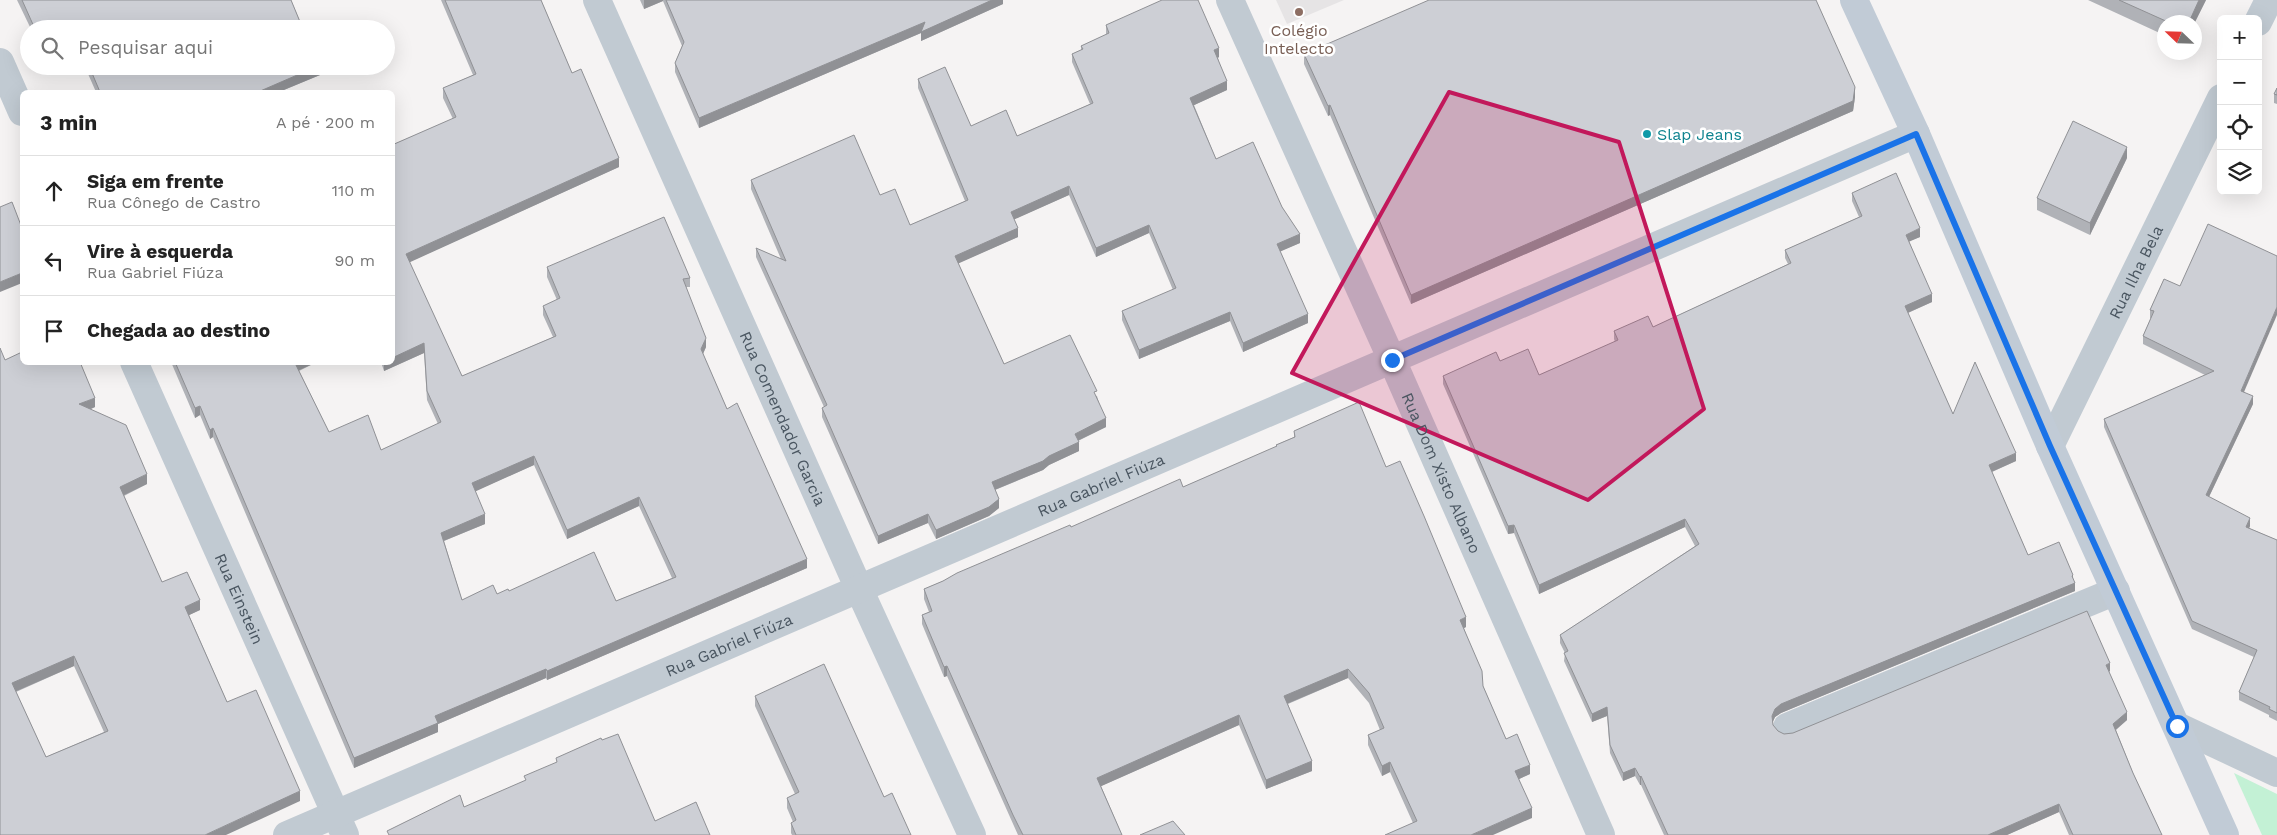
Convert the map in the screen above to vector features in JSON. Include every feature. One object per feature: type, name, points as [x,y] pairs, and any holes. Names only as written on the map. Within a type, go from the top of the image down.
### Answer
[{"type":"main road","points":[[1854,0],[1916,134],[2050,446],[2225,835]]},
{"type":"street","name":"Rua Comendador Garcia","points":[[597,0],[859,589],[972,835]]},
{"type":"street","name":"Rua Dom Xisto Albano","points":[[1230,0],[1392,360],[1601,835]]},
{"type":"street","points":[[2262,15],[2269,0]]},
{"type":"street","points":[[0,62],[20,107]]},
{"type":"street","name":"Rua Ilha Bela","points":[[2050,446],[2218,105]]},
{"type":"street","name":"Rua Gabriel Fiúza","points":[[287,835],[340,825],[859,589],[1916,134]]},
{"type":"street","name":"Rua Einstein","points":[[135,365],[340,825]]},
{"type":"street","points":[[1787,728],[2116,591]]},
{"type":"street","points":[[2177,726],[2277,773]]},
{"type":"highlighted area","points":[[1449,92],[1619,142],[1704,409],[1588,500],[1292,373]]},
{"type":"shaded area","name":"Colégio Intelecto","points":[[1276,0],[1344,0],[1287,24]]},
{"type":"green space","points":[[2234,773],[2277,794],[2277,835],[2262,835]]},
{"type":"building","points":[[22,0],[291,0],[299,20],[31,20]]},
{"type":"building","points":[[445,0],[541,0],[572,73],[581,69],[619,158],[406,254],[462,376],[556,336],[543,306],[560,298],[547,267],[664,217],[690,278],[683,279],[706,338],[701,349],[727,409],[737,403],[807,559],[547,671],[546,669],[435,716],[438,723],[354,758],[213,428],[210,430],[200,406],[195,408],[176,365],[296,365],[329,432],[368,415],[381,450],[441,422],[427,391],[424,343],[395,357],[395,144],[456,117],[443,88],[476,74]],"holes":[[[534,456],[567,530],[639,497],[676,577],[616,601],[594,552],[509,591],[508,589],[497,594],[493,585],[462,600],[441,533],[485,514],[472,483]]]},
{"type":"building","points":[[666,0],[992,0],[921,32],[925,22],[699,118],[675,63],[684,42]]},
{"type":"building","points":[[1162,0],[1198,0],[1219,48],[1214,50],[1227,81],[1190,98],[1216,159],[1253,142],[1282,207],[1300,234],[1277,244],[1308,314],[1243,343],[1230,312],[1139,350],[1122,311],[1176,288],[1149,225],[1096,248],[1069,186],[1011,212],[1018,228],[955,256],[1004,364],[1070,335],[1097,391],[1094,392],[1106,418],[1075,434],[1079,442],[1049,456],[1043,461],[992,482],[999,499],[989,507],[936,530],[928,514],[878,536],[822,408],[827,405],[756,248],[786,261],[751,180],[854,135],[880,195],[895,189],[910,225],[968,200],[918,79],[945,67],[971,126],[1006,110],[1017,136],[1093,103],[1072,54],[1083,49],[1081,46],[1109,33],[1106,25]]},
{"type":"building","name":"Slap Jeans","points":[[1429,0],[1816,0],[1855,87],[1853,101],[1411,295],[1330,105],[1328,106],[1304,54]]},
{"type":"building","points":[[2119,0],[2199,0],[2192,15],[2157,15],[2157,17]]},
{"type":"building","points":[[93,75],[297,75],[263,90],[99,90]]},
{"type":"building","points":[[2073,121],[2127,147],[2090,223],[2037,198]]},
{"type":"building","points":[[1896,173],[1920,228],[1906,235],[1932,294],[1905,306],[1953,414],[1975,362],[2016,453],[1989,465],[2028,555],[2059,542],[2075,583],[1781,704],[1775,709],[1772,716],[1773,725],[1784,734],[1793,733],[2087,611],[2110,663],[2106,665],[2127,712],[2113,724],[2162,835],[2073,835],[2059,804],[1988,835],[1668,835],[1641,776],[1635,768],[1623,773],[1610,745],[1607,707],[1592,714],[1564,653],[1568,651],[1560,635],[1699,544],[1685,519],[1539,585],[1514,525],[1508,526],[1443,376],[1496,352],[1500,361],[1528,349],[1539,375],[1618,340],[1614,331],[1648,316],[1653,327],[1791,263],[1785,250],[1862,216],[1852,193]]},
{"type":"building","points":[[12,202],[20,223],[20,274],[0,282],[0,207]]},
{"type":"building","points":[[2208,224],[2277,256],[2277,307],[2241,391],[2253,396],[2206,495],[2250,518],[2246,527],[2277,540],[2277,713],[2269,709],[2270,707],[2239,692],[2257,650],[2192,621],[2104,419],[2214,371],[2143,336],[2154,311],[2150,310],[2164,279],[2180,286]]},
{"type":"building","points":[[0,348],[5,360],[20,353],[20,365],[81,365],[95,398],[79,404],[126,425],[147,474],[120,487],[162,582],[187,572],[200,600],[185,607],[227,702],[256,690],[300,791],[205,835],[0,835]],"holes":[[[74,656],[108,731],[46,757],[12,683]]]},
{"type":"building","points":[[1359,402],[1386,467],[1400,461],[1424,516],[1466,617],[1460,620],[1482,671],[1483,686],[1506,739],[1517,734],[1530,765],[1515,771],[1532,808],[1471,835],[1385,835],[1417,821],[1390,762],[1382,766],[1368,735],[1384,728],[1369,693],[1348,669],[1284,696],[1312,761],[1266,780],[1239,715],[1097,778],[1122,835],[1023,835],[947,666],[944,667],[922,615],[932,611],[924,589],[957,573],[1070,525],[1071,527],[1180,479],[1183,487],[1277,446],[1295,437],[1294,431]]},
{"type":"building","points":[[824,664],[884,797],[892,793],[911,835],[796,835],[791,823],[796,820],[787,798],[799,792],[755,696]]},
{"type":"building","points":[[618,734],[655,821],[696,802],[710,835],[389,835],[387,831],[460,795],[464,807],[526,780],[524,776],[557,762],[556,758],[601,738],[602,740]]},
{"type":"building","points":[[1173,821],[1185,835],[1140,835]]},
{"type":"place","name":"Colégio Intelecto","points":[[1299,12]]},
{"type":"place","name":"Slap Jeans","points":[[1647,134]]},
{"type":"route","points":[[1392,360],[1916,134],[2050,446],[2177,726]]}]
